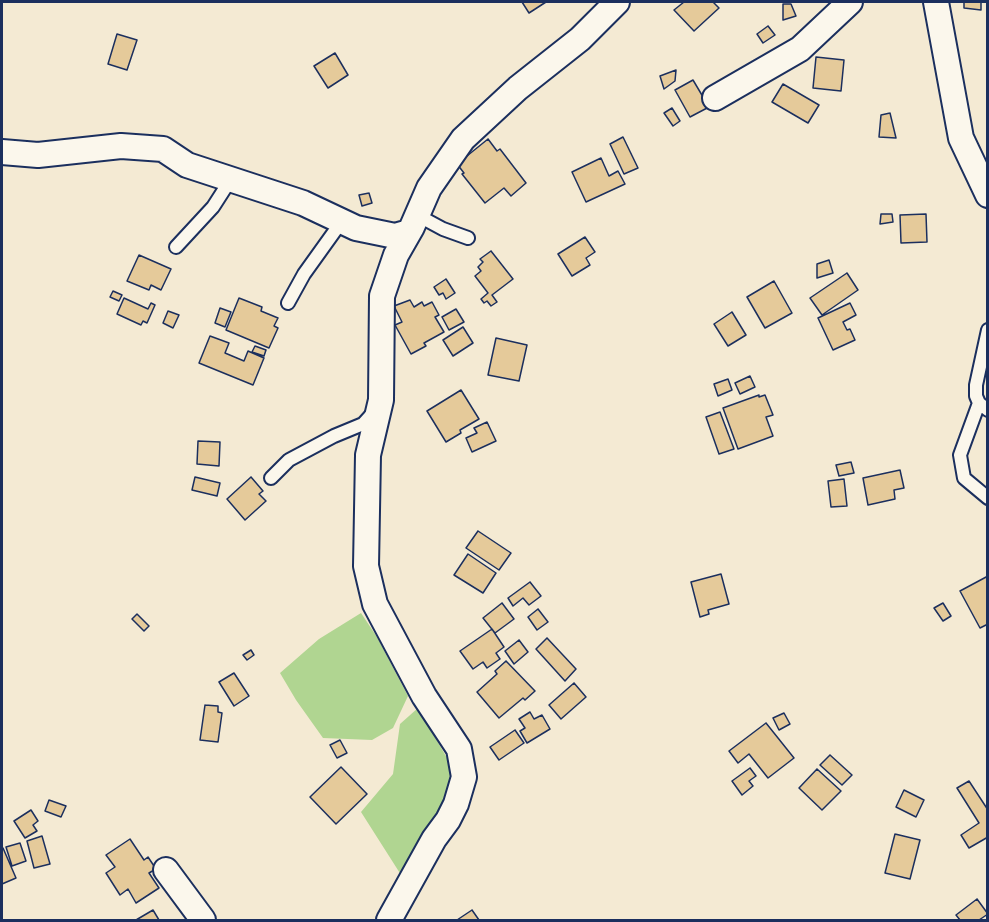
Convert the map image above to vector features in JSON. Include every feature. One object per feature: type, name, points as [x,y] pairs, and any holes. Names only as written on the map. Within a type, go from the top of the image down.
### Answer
[{"type":"street","points":[[389,921],[434,839],[448,820],[465,777],[459,749],[424,696],[375,604],[366,566],[368,455],[380,405],[382,296],[396,255],[429,188],[463,139],[518,88],[580,39],[617,2]]},
{"type":"street","points":[[715,98],[800,49],[850,2]]},
{"type":"street","points":[[936,2],[961,138],[987,195]]},
{"type":"street","points":[[2,152],[38,155],[121,146],[163,149],[187,165],[303,203],[356,228],[394,236],[413,224]]},
{"type":"street","points":[[166,870],[203,921]]},
{"type":"lane","points":[[176,247],[213,207],[231,179]]},
{"type":"lane","points":[[288,303],[304,274],[342,221]]},
{"type":"lane","points":[[413,224],[442,229],[468,238]]},
{"type":"lane","points":[[987,330],[976,385],[976,396],[983,406],[960,455],[964,478],[987,498]]},
{"type":"lane","points":[[271,478],[290,460],[334,436],[363,424],[380,405]]},
{"type":"green space","points":[[361,613],[377,637],[408,696],[393,728],[372,740],[323,738],[280,673],[319,639]]},
{"type":"green space","points":[[418,708],[458,777],[438,827],[403,878],[361,812],[393,774],[400,724]]},
{"type":"building","points":[[522,2],[546,2],[529,13]]},
{"type":"building","points":[[684,2],[713,2],[719,8],[694,31],[674,10]]},
{"type":"building","points":[[964,2],[981,2],[981,10],[964,8]]},
{"type":"building","points":[[783,4],[791,4],[796,16],[783,20]]},
{"type":"building","points":[[768,26],[775,35],[763,43],[757,34]]},
{"type":"building","points":[[117,34],[137,40],[127,70],[108,64]]},
{"type":"building","points":[[335,53],[348,75],[328,88],[314,66]]},
{"type":"building","points":[[816,57],[844,60],[841,91],[813,88]]},
{"type":"building","points":[[676,70],[675,81],[664,89],[660,76]]},
{"type":"building","points":[[693,80],[709,107],[690,117],[675,90]]},
{"type":"building","points":[[783,84],[819,105],[808,123],[772,102]]},
{"type":"building","points":[[672,108],[680,121],[673,126],[664,113]]},
{"type":"building","points":[[890,113],[896,138],[879,137],[881,115]]},
{"type":"building","points":[[623,137],[638,168],[624,174],[610,144]]},
{"type":"building","points":[[488,139],[497,151],[500,149],[526,183],[511,196],[504,188],[485,203],[457,164]]},
{"type":"building","points":[[601,158],[609,176],[618,171],[625,184],[586,202],[572,172]]},
{"type":"building","points":[[369,193],[372,203],[362,206],[359,195]]},
{"type":"building","points":[[881,214],[892,214],[893,222],[880,224]]},
{"type":"building","points":[[926,214],[927,242],[901,243],[900,215]]},
{"type":"building","points":[[585,237],[595,252],[586,258],[590,265],[572,276],[558,254]]},
{"type":"building","points":[[491,251],[513,279],[492,295],[497,302],[491,306],[487,301],[484,303],[481,299],[488,293],[475,276],[481,271],[478,267],[483,262],[480,259]]},
{"type":"building","points":[[139,255],[171,269],[161,290],[151,285],[149,290],[127,281]]},
{"type":"building","points":[[829,260],[833,273],[817,278],[817,264]]},
{"type":"building","points":[[847,273],[858,290],[822,315],[810,298]]},
{"type":"building","points":[[446,279],[455,293],[446,299],[443,293],[439,295],[434,287]]},
{"type":"building","points":[[774,281],[792,313],[765,328],[747,297]]},
{"type":"building","points":[[113,291],[122,295],[119,301],[110,297]]},
{"type":"building","points":[[124,298],[148,309],[151,303],[155,305],[147,323],[143,321],[141,325],[117,314]]},
{"type":"building","points":[[239,298],[262,307],[261,311],[278,318],[274,326],[278,328],[269,348],[226,330]]},
{"type":"building","points":[[410,300],[414,307],[422,302],[424,306],[432,302],[439,315],[435,317],[444,332],[424,343],[426,346],[411,354],[395,325],[402,322],[394,306]]},
{"type":"building","points":[[850,303],[856,315],[843,322],[847,330],[850,329],[855,340],[833,350],[818,318]]},
{"type":"building","points":[[220,308],[231,312],[225,327],[215,323]]},
{"type":"building","points":[[456,309],[464,322],[449,330],[442,317]]},
{"type":"building","points":[[168,311],[179,315],[173,328],[163,323]]},
{"type":"building","points":[[732,312],[746,335],[728,346],[714,324]]},
{"type":"building","points":[[463,327],[473,343],[453,356],[443,340]]},
{"type":"building","points":[[210,336],[229,343],[225,353],[244,361],[248,351],[264,358],[253,385],[199,363]]},
{"type":"building","points":[[496,338],[527,345],[519,381],[488,375]]},
{"type":"building","points":[[255,346],[266,350],[264,356],[252,352]]},
{"type":"building","points":[[750,376],[755,387],[740,394],[735,383]]},
{"type":"building","points":[[728,379],[732,390],[718,396],[714,384]]},
{"type":"building","points":[[461,390],[479,419],[460,430],[461,433],[446,442],[427,411]]},
{"type":"building","points":[[759,395],[759,397],[765,395],[773,415],[766,417],[773,436],[738,449],[723,408]]},
{"type":"building","points":[[720,412],[734,449],[719,454],[706,417]]},
{"type":"building","points":[[487,422],[496,441],[472,452],[466,438],[477,433],[474,428]]},
{"type":"building","points":[[198,441],[220,442],[219,466],[197,464]]},
{"type":"building","points":[[851,462],[854,473],[839,476],[836,465]]},
{"type":"building","points":[[900,470],[904,488],[894,490],[895,499],[868,505],[863,478]]},
{"type":"building","points":[[195,477],[220,483],[217,496],[192,490]]},
{"type":"building","points":[[251,477],[263,491],[259,494],[266,501],[245,520],[227,499]]},
{"type":"building","points":[[844,479],[847,506],[831,507],[828,481]]},
{"type":"building","points":[[478,531],[511,553],[499,570],[466,548]]},
{"type":"building","points":[[468,554],[496,573],[483,593],[454,575]]},
{"type":"building","points":[[721,574],[729,604],[708,610],[709,614],[700,617],[691,582]]},
{"type":"building","points":[[988,576],[988,624],[980,628],[960,591]]},
{"type":"building","points":[[530,582],[541,596],[529,605],[523,598],[513,606],[508,598]]},
{"type":"building","points":[[502,603],[514,619],[495,633],[483,618]]},
{"type":"building","points":[[943,603],[951,616],[943,621],[934,608]]},
{"type":"building","points":[[538,609],[548,622],[537,630],[528,617]]},
{"type":"building","points":[[137,614],[149,626],[144,631],[132,619]]},
{"type":"building","points":[[492,629],[504,647],[496,653],[500,659],[487,668],[483,662],[473,669],[460,651]]},
{"type":"building","points":[[547,638],[576,669],[565,681],[536,649]]},
{"type":"building","points":[[519,640],[528,652],[514,664],[505,651]]},
{"type":"building","points":[[251,650],[254,655],[247,660],[243,655]]},
{"type":"building","points":[[506,661],[535,691],[499,718],[477,692],[497,674],[495,671]]},
{"type":"building","points":[[234,673],[249,696],[234,706],[219,682]]},
{"type":"building","points":[[574,683],[586,697],[561,719],[549,705]]},
{"type":"building","points":[[205,705],[218,706],[218,712],[222,713],[218,742],[200,740]]},
{"type":"building","points":[[530,712],[534,719],[542,715],[550,729],[527,743],[520,731],[525,728],[519,719]]},
{"type":"building","points":[[784,713],[790,724],[779,730],[773,718]]},
{"type":"building","points":[[766,723],[794,758],[768,778],[749,754],[738,763],[729,751]]},
{"type":"building","points":[[515,730],[524,743],[499,760],[490,747]]},
{"type":"building","points":[[340,740],[347,753],[337,758],[330,745]]},
{"type":"building","points":[[830,755],[852,775],[842,785],[820,765]]},
{"type":"building","points":[[341,767],[367,794],[336,824],[310,797]]},
{"type":"building","points":[[750,768],[756,776],[749,781],[753,786],[742,795],[732,781]]},
{"type":"building","points":[[817,769],[841,791],[822,810],[799,788]]},
{"type":"building","points":[[969,781],[988,810],[988,837],[969,848],[961,835],[979,823],[957,788]]},
{"type":"building","points":[[904,790],[924,800],[916,817],[896,807]]},
{"type":"building","points":[[49,800],[66,806],[61,817],[45,811]]},
{"type":"building","points":[[31,810],[38,821],[33,825],[37,831],[25,838],[14,821]]},
{"type":"building","points":[[895,834],[920,840],[910,879],[885,873]]},
{"type":"building","points":[[42,836],[50,864],[34,868],[27,841]]},
{"type":"building","points":[[130,839],[144,860],[148,857],[156,869],[149,873],[159,888],[136,903],[128,889],[120,895],[106,873],[115,867],[106,855]]},
{"type":"building","points":[[20,843],[26,861],[12,866],[6,847]]},
{"type":"building","points":[[2,849],[16,878],[2,884]]},
{"type":"building","points":[[977,899],[988,914],[979,920],[960,920],[956,915]]},
{"type":"building","points":[[153,910],[159,920],[136,920]]},
{"type":"building","points":[[472,910],[479,920],[457,920]]}]
